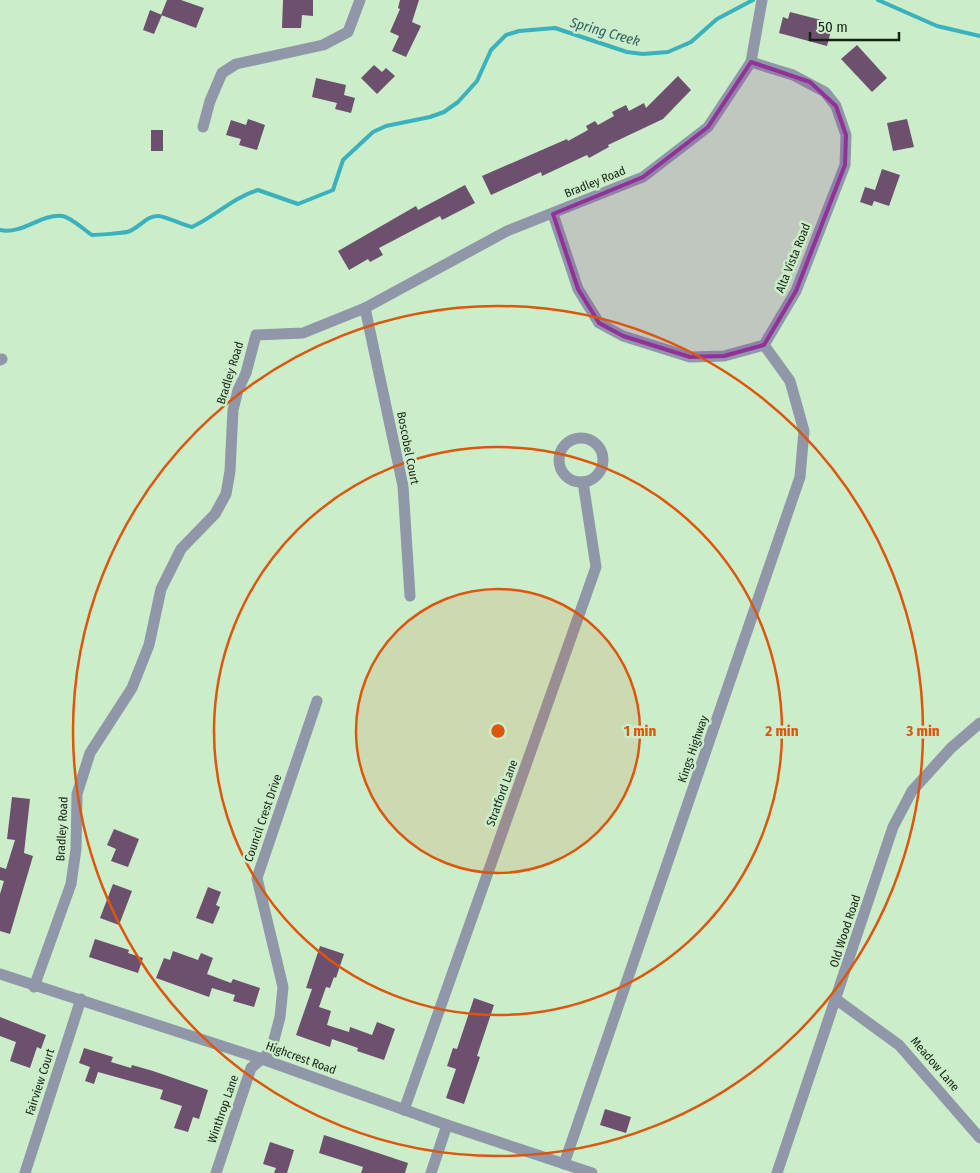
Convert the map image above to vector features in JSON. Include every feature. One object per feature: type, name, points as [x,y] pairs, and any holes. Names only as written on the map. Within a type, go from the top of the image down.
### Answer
[{"type":"street","points":[[203,127],[210,101],[222,73],[236,64],[323,45],[348,32],[360,0]]},
{"type":"street","name":"Bradley Road","points":[[34,987],[71,884],[76,849],[77,794],[90,753],[132,688],[148,645],[160,589],[180,549],[215,514],[226,494],[230,471],[233,410],[238,390],[246,373],[256,335],[302,333],[365,308],[507,231],[643,177],[708,128],[750,62],[762,0]]},
{"type":"street","name":"Alta Vista Road","points":[[750,62],[794,75],[825,92],[836,106],[846,135],[845,165],[804,273],[796,291],[764,345]]},
{"type":"street","points":[[553,214],[578,289],[599,323],[623,336],[690,357],[724,356],[764,345]]},
{"type":"street","name":"Boscobel Court","points":[[365,308],[403,486],[410,596]]},
{"type":"street","name":"Kings Highway","points":[[564,1164],[800,477],[804,431],[790,381],[764,345]]},
{"type":"street","name":"Stratford Lane","points":[[404,1110],[596,567],[583,482]]},
{"type":"street","name":"Council Crest Drive","points":[[262,1059],[271,1051],[280,1017],[283,987],[257,878],[317,701]]},
{"type":"street","name":"Old Wood Road","points":[[777,1173],[837,1000],[893,827],[912,791],[951,748],[980,723]]},
{"type":"street","name":"Highcrest Road","points":[[0,974],[34,987],[81,1000],[262,1059],[447,1125],[592,1173]]},
{"type":"street","name":"Fairview Court","points":[[25,1173],[81,1000]]},
{"type":"street","name":"Meadow Lane","points":[[837,1000],[900,1045],[980,1138]]},
{"type":"street","name":"Winthrop Lane","points":[[216,1173],[251,1068],[262,1059]]},
{"type":"street","points":[[431,1173],[447,1125]]},
{"type":"highlighted area","points":[[751,62],[810,82],[836,106],[846,135],[845,165],[796,291],[764,345],[724,356],[690,357],[623,336],[599,323],[578,289],[553,214],[643,177],[708,127]]},
{"type":"building","points":[[167,0],[181,0],[204,8],[196,28],[161,15]]},
{"type":"building","points":[[283,0],[313,0],[313,16],[302,15],[301,28],[282,28]]},
{"type":"building","points":[[400,0],[419,0],[412,22],[421,26],[406,57],[392,51],[399,36],[390,32],[400,9],[398,8]]},
{"type":"building","points":[[150,10],[162,15],[154,34],[143,30]]},
{"type":"building","points":[[790,12],[833,23],[827,46],[779,33],[783,17],[788,19]]},
{"type":"building","points":[[857,45],[887,78],[872,92],[841,59]]},
{"type":"building","points":[[374,65],[382,72],[386,68],[395,76],[377,94],[361,78]]},
{"type":"building","points":[[678,76],[691,90],[663,119],[608,145],[609,147],[589,158],[587,155],[542,176],[541,172],[491,195],[482,176],[567,139],[568,141],[588,130],[586,126],[595,121],[598,125],[614,116],[612,112],[626,105],[629,111],[644,103],[646,108]]},
{"type":"building","points":[[316,78],[346,85],[344,95],[355,98],[351,113],[335,109],[337,103],[312,97]]},
{"type":"building","points":[[248,119],[265,125],[257,150],[239,145],[241,139],[226,135],[231,120],[246,125]]},
{"type":"building","points":[[907,119],[914,147],[893,151],[887,123]]},
{"type":"building","points":[[151,130],[163,130],[163,151],[151,151]]},
{"type":"building","points":[[882,169],[900,175],[889,206],[874,201],[872,206],[860,202],[865,187],[875,190]]},
{"type":"building","points":[[465,185],[475,203],[442,220],[440,216],[379,248],[383,255],[370,262],[368,259],[349,270],[338,251],[416,206],[418,210]]},
{"type":"building","points":[[12,797],[30,799],[24,853],[33,856],[10,934],[0,931],[0,894],[4,881],[0,880],[0,867],[6,869],[15,840],[7,839]]},
{"type":"building","points":[[114,829],[139,839],[128,867],[111,861],[116,849],[107,845]]},
{"type":"building","points":[[113,884],[132,891],[119,925],[100,918]]},
{"type":"building","points":[[208,887],[221,892],[216,905],[220,907],[213,924],[196,918]]},
{"type":"building","points":[[95,939],[129,950],[128,953],[143,958],[138,973],[89,957]]},
{"type":"building","points":[[320,946],[344,954],[336,978],[334,977],[330,988],[326,987],[319,1007],[331,1011],[327,1025],[349,1032],[350,1027],[372,1035],[377,1022],[395,1029],[384,1060],[357,1051],[358,1048],[332,1039],[330,1047],[296,1035],[312,989],[306,988]]},
{"type":"building","points":[[173,951],[198,960],[201,953],[213,958],[207,974],[231,983],[233,979],[260,988],[254,1007],[233,1001],[235,995],[212,988],[209,997],[156,978],[164,958],[170,960]]},
{"type":"building","points":[[474,998],[494,1005],[477,1056],[480,1057],[464,1104],[446,1098],[456,1069],[447,1066],[453,1048],[457,1049]]},
{"type":"building","points":[[0,1017],[46,1035],[41,1049],[37,1047],[30,1068],[10,1061],[16,1042],[0,1036]]},
{"type":"building","points":[[84,1048],[113,1057],[111,1062],[131,1068],[132,1065],[153,1071],[208,1090],[199,1119],[193,1117],[188,1132],[174,1128],[182,1106],[160,1099],[163,1090],[98,1072],[94,1084],[85,1081],[90,1067],[79,1063]]},
{"type":"building","points":[[605,1109],[631,1117],[626,1133],[600,1125]]},
{"type":"building","points":[[324,1135],[408,1163],[405,1173],[361,1173],[363,1167],[319,1153]]},
{"type":"building","points":[[270,1142],[294,1150],[287,1173],[274,1173],[276,1168],[263,1164]]},
{"type":"waterway","name":"Spring Creek","points":[[0,230],[16,230],[54,216],[66,217],[92,235],[127,232],[149,218],[158,216],[192,227],[232,202],[258,190],[298,204],[333,190],[343,160],[373,132],[386,126],[430,117],[444,112],[458,102],[477,81],[491,50],[506,35],[519,31],[555,28],[627,52],[643,54],[668,52],[691,42],[717,19],[753,0]]},
{"type":"waterway","name":"Spring Creek","points":[[878,0],[937,26],[980,36]]}]
